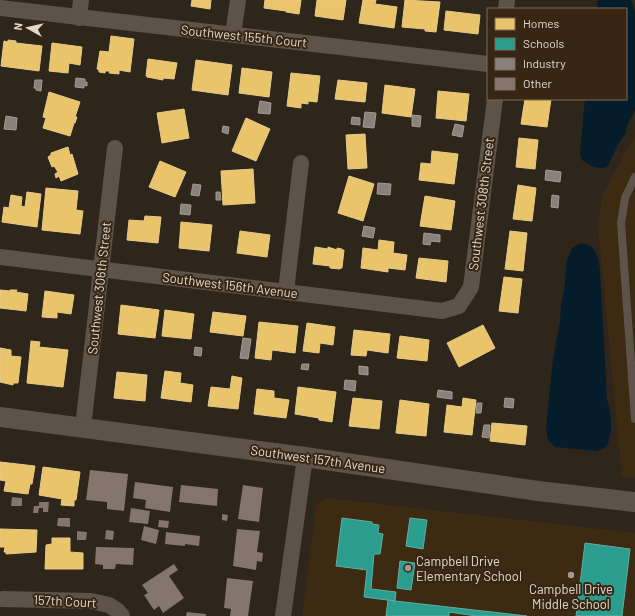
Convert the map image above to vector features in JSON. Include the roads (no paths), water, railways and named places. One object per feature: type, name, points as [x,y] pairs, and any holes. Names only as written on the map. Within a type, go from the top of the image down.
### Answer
[{"type":"street","points":[[79,18],[82,0]]},
{"type":"street","points":[[233,35],[238,0]]},
{"type":"street","name":"Southwest 155th Court","points":[[0,8],[487,64]]},
{"type":"street","name":"Southwest 308th Street","points":[[459,306],[471,287],[495,100]]},
{"type":"street","name":"Southwest 306th Street","points":[[83,428],[115,148]]},
{"type":"street","points":[[286,291],[301,163]]},
{"type":"street","name":"Southwest 156th Avenue","points":[[0,257],[442,311],[459,306]]},
{"type":"street","name":"Southwest 157th Avenue","points":[[0,417],[305,457],[538,491],[635,502]]},
{"type":"street","points":[[282,616],[305,457]]},
{"type":"street","name":"157th Court","points":[[3,599],[91,601],[109,605],[118,611],[122,616]]},
{"type":"lane","points":[[635,176],[625,198],[621,223],[635,419]]},
{"type":"water","points":[[598,0],[631,0],[635,13],[635,110],[627,126],[626,133],[618,144],[608,166],[603,168],[594,167],[585,162],[582,160],[580,154],[585,100],[627,100],[627,8],[597,8]]},
{"type":"water","points":[[579,244],[585,244],[593,248],[599,261],[600,271],[607,399],[610,410],[611,430],[609,442],[606,447],[597,451],[555,447],[548,440],[546,428],[553,359],[560,322],[567,260],[572,248]]},
{"type":"place","name":"Campbell Drive Elementary School","points":[[408,568]]},
{"type":"place","name":"Campbell Drive Middle School","points":[[571,575]]}]
